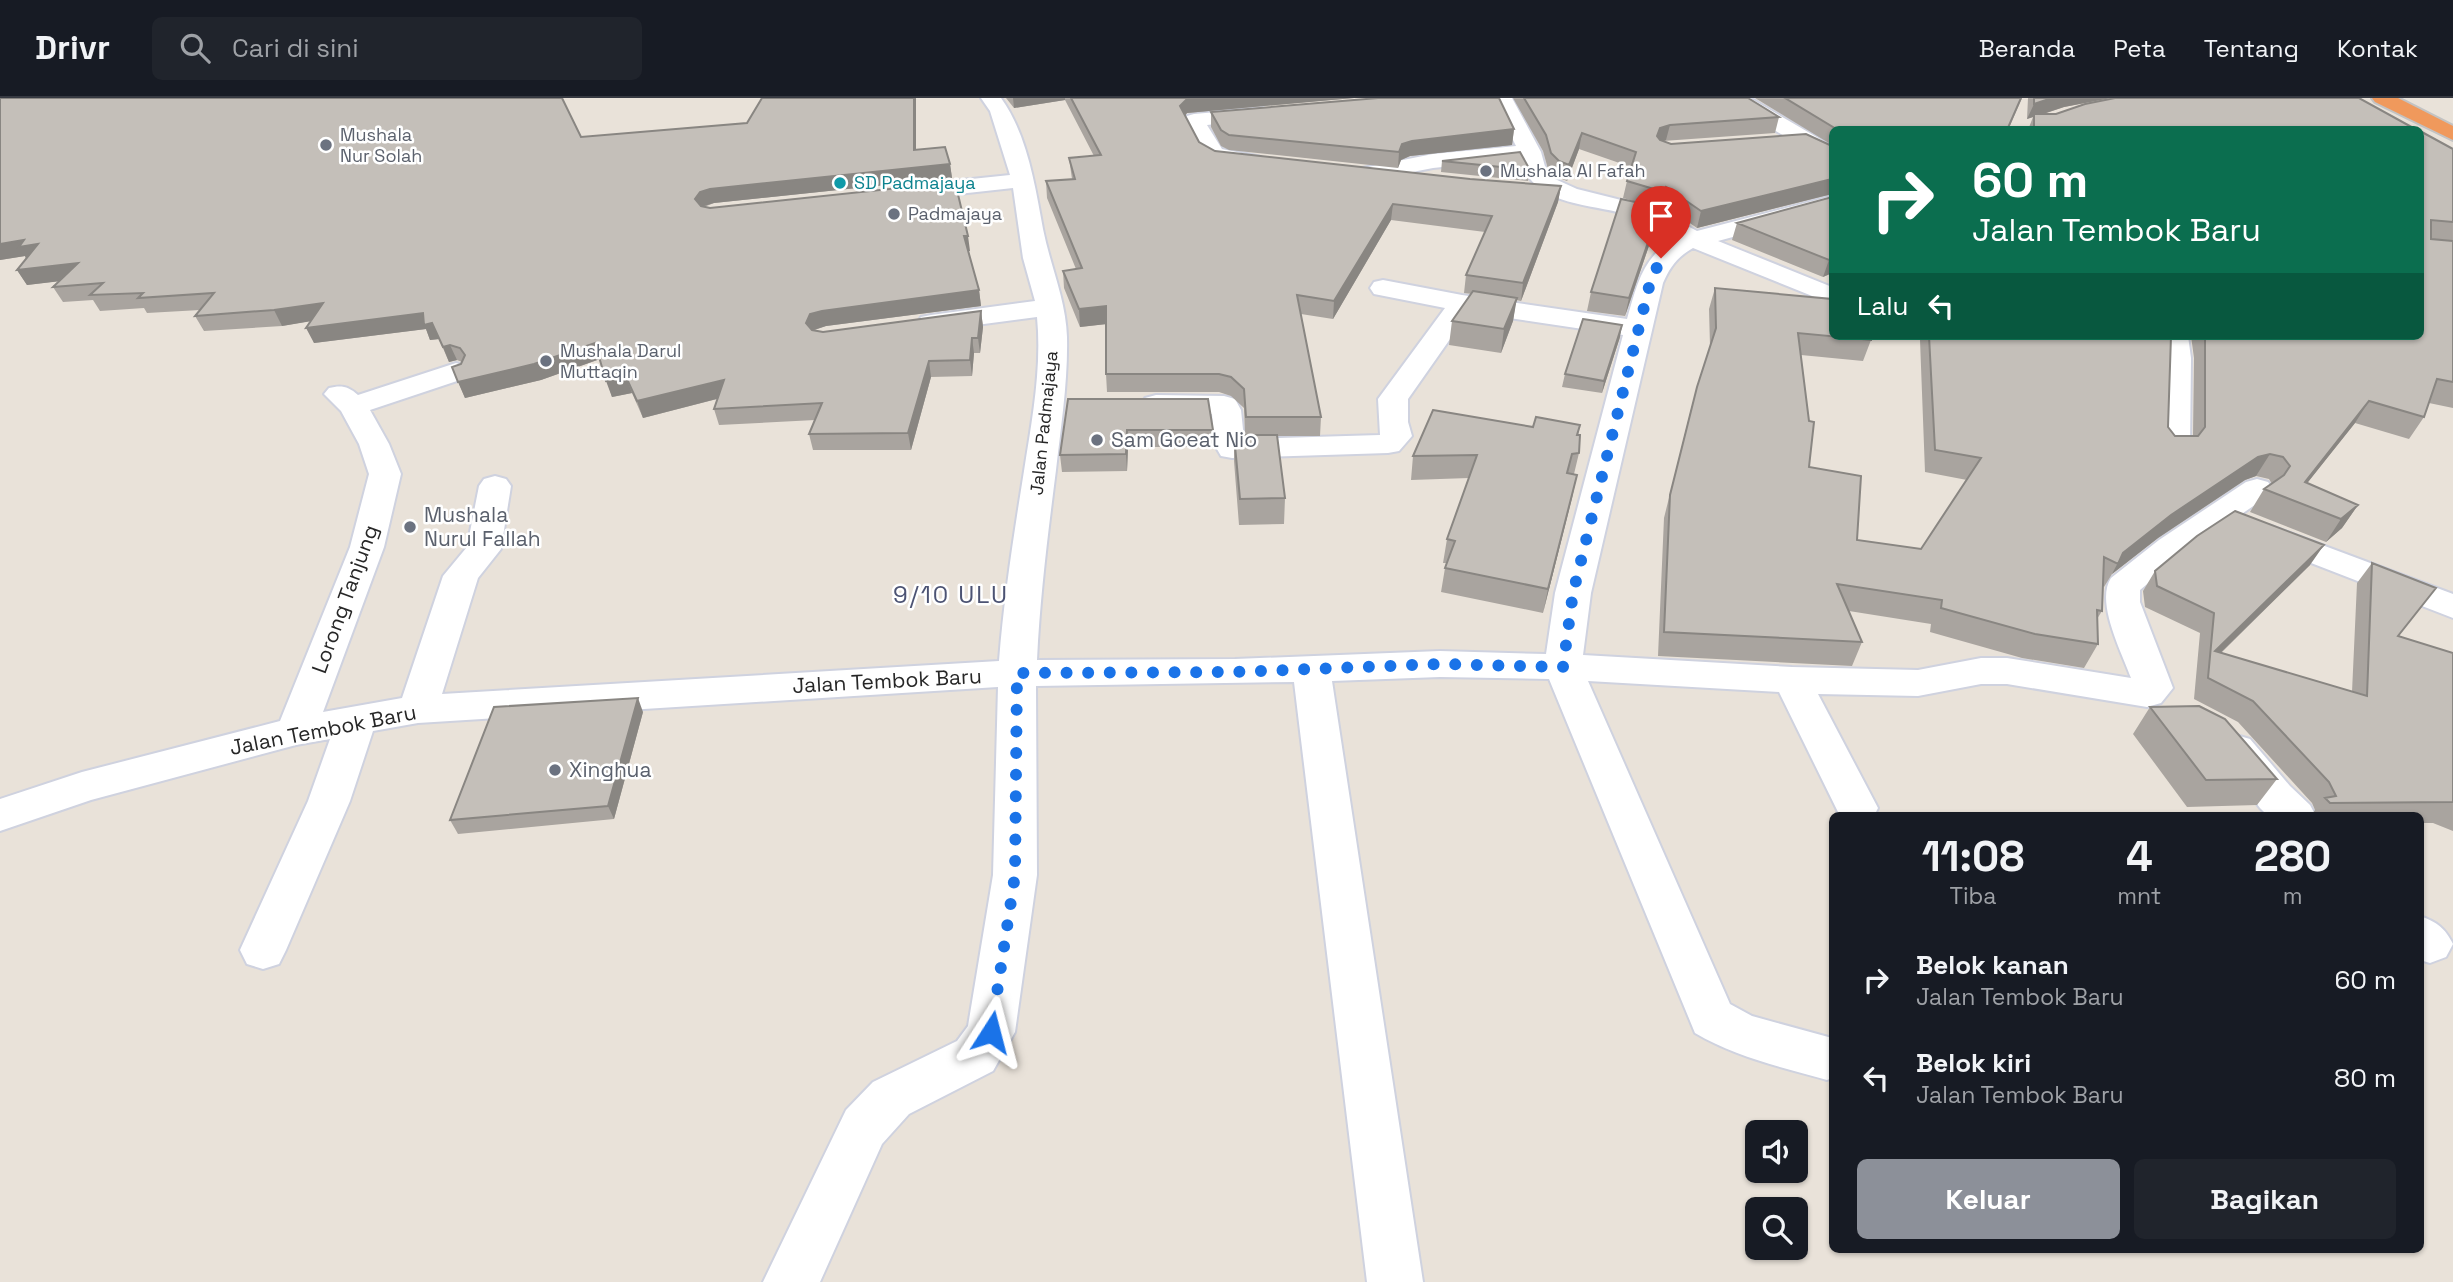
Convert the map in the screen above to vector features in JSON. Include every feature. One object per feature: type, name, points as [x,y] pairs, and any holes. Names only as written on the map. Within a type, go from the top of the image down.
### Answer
[{"type":"highway","points":[[2382,98],[2453,134]]},
{"type":"highway","points":[[2414,98],[2453,117]]},
{"type":"street","name":"Jalan Padmajaya","points":[[791,1282],[864,1127],[891,1098],[975,1056],[991,1032],[1015,875],[1017,673],[1022,597],[1062,404],[1050,307],[1036,258],[1023,180],[1000,111],[991,98]]},
{"type":"street","points":[[1502,98],[1530,152],[1536,173],[1547,184],[1565,193]]},
{"type":"street","points":[[1735,98],[1829,153]]},
{"type":"street","points":[[1183,100],[1210,152],[1216,157],[1277,165]]},
{"type":"street","points":[[1194,120],[1280,112]]},
{"type":"street","points":[[1762,143],[1803,140]]},
{"type":"street","points":[[1430,182],[1355,173],[1433,161],[1530,152]]},
{"type":"street","points":[[875,196],[1023,180]]},
{"type":"street","points":[[1523,190],[1565,193],[1612,202],[1646,214],[1694,239],[1829,295]]},
{"type":"street","points":[[1827,1058],[1740,1034],[1712,1018],[1563,667],[1573,593],[1650,283],[1661,258],[1675,247],[1694,239],[1829,205]]},
{"type":"street","points":[[1383,288],[1462,303],[1639,329]]},
{"type":"street","points":[[1126,404],[1224,405],[1227,410],[1228,442],[1232,449],[1388,444],[1397,436],[1393,422],[1393,400],[1462,303]]},
{"type":"street","points":[[905,327],[1050,307]]},
{"type":"street","points":[[2175,340],[2177,358],[2175,449]]},
{"type":"street","name":"Lorong Tanjung","points":[[296,731],[367,547],[385,474],[374,444],[346,400],[456,372]]},
{"type":"street","points":[[418,709],[461,576],[484,549],[495,486]]},
{"type":"street","points":[[2147,694],[2154,688],[2122,602],[2123,586],[2171,547],[2257,489]]},
{"type":"street","points":[[2219,514],[2453,607]]},
{"type":"street","name":"Jalan Tembok Baru","points":[[0,815],[82,787],[296,731],[418,709],[1017,673],[1235,672],[1440,664],[1918,683],[1981,671],[2007,671],[2147,694],[2230,741],[2275,797],[2291,812]]},
{"type":"street","points":[[1311,667],[1395,1282]]},
{"type":"street","points":[[1792,680],[1857,808]]},
{"type":"street","points":[[263,950],[329,801],[356,721]]},
{"type":"building","points":[[0,98],[562,98],[581,137],[747,123],[762,98],[914,98],[914,150],[945,147],[950,164],[710,189],[700,192],[695,199],[701,206],[710,208],[955,182],[968,236],[964,236],[979,290],[822,311],[810,314],[806,323],[812,330],[823,332],[981,311],[978,338],[972,338],[970,360],[929,361],[908,433],[809,434],[822,403],[714,409],[724,380],[637,401],[626,377],[606,381],[595,343],[534,364],[458,382],[452,367],[461,364],[465,355],[460,348],[450,345],[443,347],[432,323],[424,325],[423,313],[306,328],[323,303],[195,316],[214,293],[138,298],[143,293],[90,295],[103,283],[53,287],[78,263],[17,270],[38,244],[19,247],[24,240],[0,244]]},
{"type":"building","points":[[1071,98],[1188,98],[1180,106],[1199,142],[1215,151],[1470,179],[1561,186],[1523,283],[1466,275],[1492,216],[1393,204],[1334,301],[1297,295],[1321,417],[1246,417],[1244,389],[1231,377],[1219,374],[1106,374],[1106,306],[1079,309],[1063,271],[1082,268],[1046,181],[1075,179],[1069,158],[1101,155]]},
{"type":"building","points":[[1378,98],[1499,98],[1514,129],[1412,141],[1402,144],[1399,152],[1229,135],[1221,130],[1211,112]]},
{"type":"building","points":[[1524,98],[1748,98],[1779,117],[1670,125],[1660,128],[1657,136],[1671,144],[1806,134],[1829,145],[1829,180],[1701,211],[1666,187],[1664,192],[1627,181],[1636,152],[1582,133],[1569,165],[1559,161],[1551,153],[1546,135]]},
{"type":"building","points":[[1785,98],[2021,98],[2009,126],[1831,126]]},
{"type":"building","points":[[2034,98],[2052,98],[2034,104]]},
{"type":"building","points":[[2115,98],[2359,98],[2410,126],[2034,126],[2034,114],[2056,114]]},
{"type":"building","points":[[2424,133],[2453,149],[2453,222],[2431,220],[2431,239],[2453,241],[2453,382],[2437,379],[2424,417],[2369,401],[2305,482],[2358,505],[2341,519],[2264,489],[2284,475],[2290,466],[2283,457],[2270,454],[2258,457],[2171,515],[2123,553],[2118,564],[2104,557],[2102,611],[2097,610],[2098,644],[2035,634],[1941,608],[1942,600],[1837,584],[1862,642],[1664,632],[1670,495],[1697,387],[1716,328],[1715,288],[1829,299],[1829,336],[1798,333],[1809,421],[1814,422],[1809,467],[1861,476],[1857,540],[1921,549],[1981,458],[1935,450],[1929,340],[2171,340],[2168,427],[2175,436],[2198,436],[2205,427],[2205,340],[2424,340]]},
{"type":"building","points":[[1520,152],[1530,170],[1442,161]]},
{"type":"building","points":[[1829,198],[1829,260],[1737,223]]},
{"type":"building","points":[[1621,199],[1640,203],[1658,213],[1629,298],[1591,292]]},
{"type":"building","points":[[1473,291],[1517,298],[1504,329],[1452,321]]},
{"type":"building","points":[[1583,319],[1622,325],[1604,381],[1565,374]]},
{"type":"building","points":[[1068,399],[1208,399],[1213,430],[1127,430],[1126,454],[1060,455]]},
{"type":"building","points":[[1433,410],[1533,427],[1536,417],[1580,425],[1577,435],[1580,435],[1579,453],[1572,454],[1567,473],[1577,475],[1548,589],[1445,568],[1455,541],[1447,539],[1477,455],[1413,456]]},
{"type":"building","points":[[1234,435],[1277,435],[1285,498],[1240,499]]},
{"type":"building","points":[[2235,511],[2324,545],[2215,651],[2367,696],[2372,563],[2436,588],[2398,636],[2453,653],[2453,802],[2330,803],[2325,798],[2336,796],[2329,782],[2253,701],[2208,678],[2214,613],[2157,586],[2155,571],[2197,536]]},
{"type":"building","name":"Xinghua","points":[[638,698],[608,806],[450,820],[494,707]]},
{"type":"building","points":[[2199,706],[2225,719],[2277,779],[2206,780],[2150,707]]},
{"type":"place","name":"Mushala Nur Solah","points":[[326,145]]},
{"type":"place","name":"Mushala Al Fafah","points":[[1486,171]]},
{"type":"place","name":"SD Padmajaya","points":[[840,183]]},
{"type":"place","name":"Padmajaya","points":[[894,214]]},
{"type":"place","name":"Mushala Darul Muttaqin","points":[[546,361]]},
{"type":"place","name":"Sam Goeat Nio","points":[[1097,440]]},
{"type":"place","name":"Mushala Nurul Fallah","points":[[410,527]]},
{"type":"place","name":"Xinghua","points":[[555,770]]},
{"type":"district","name":"9/10 ULU","points":[[951,595]]},
{"type":"route","points":[[991,1032],[1015,875],[1017,673],[1235,672],[1440,664],[1563,667],[1573,593],[1650,283],[1661,258]]}]
